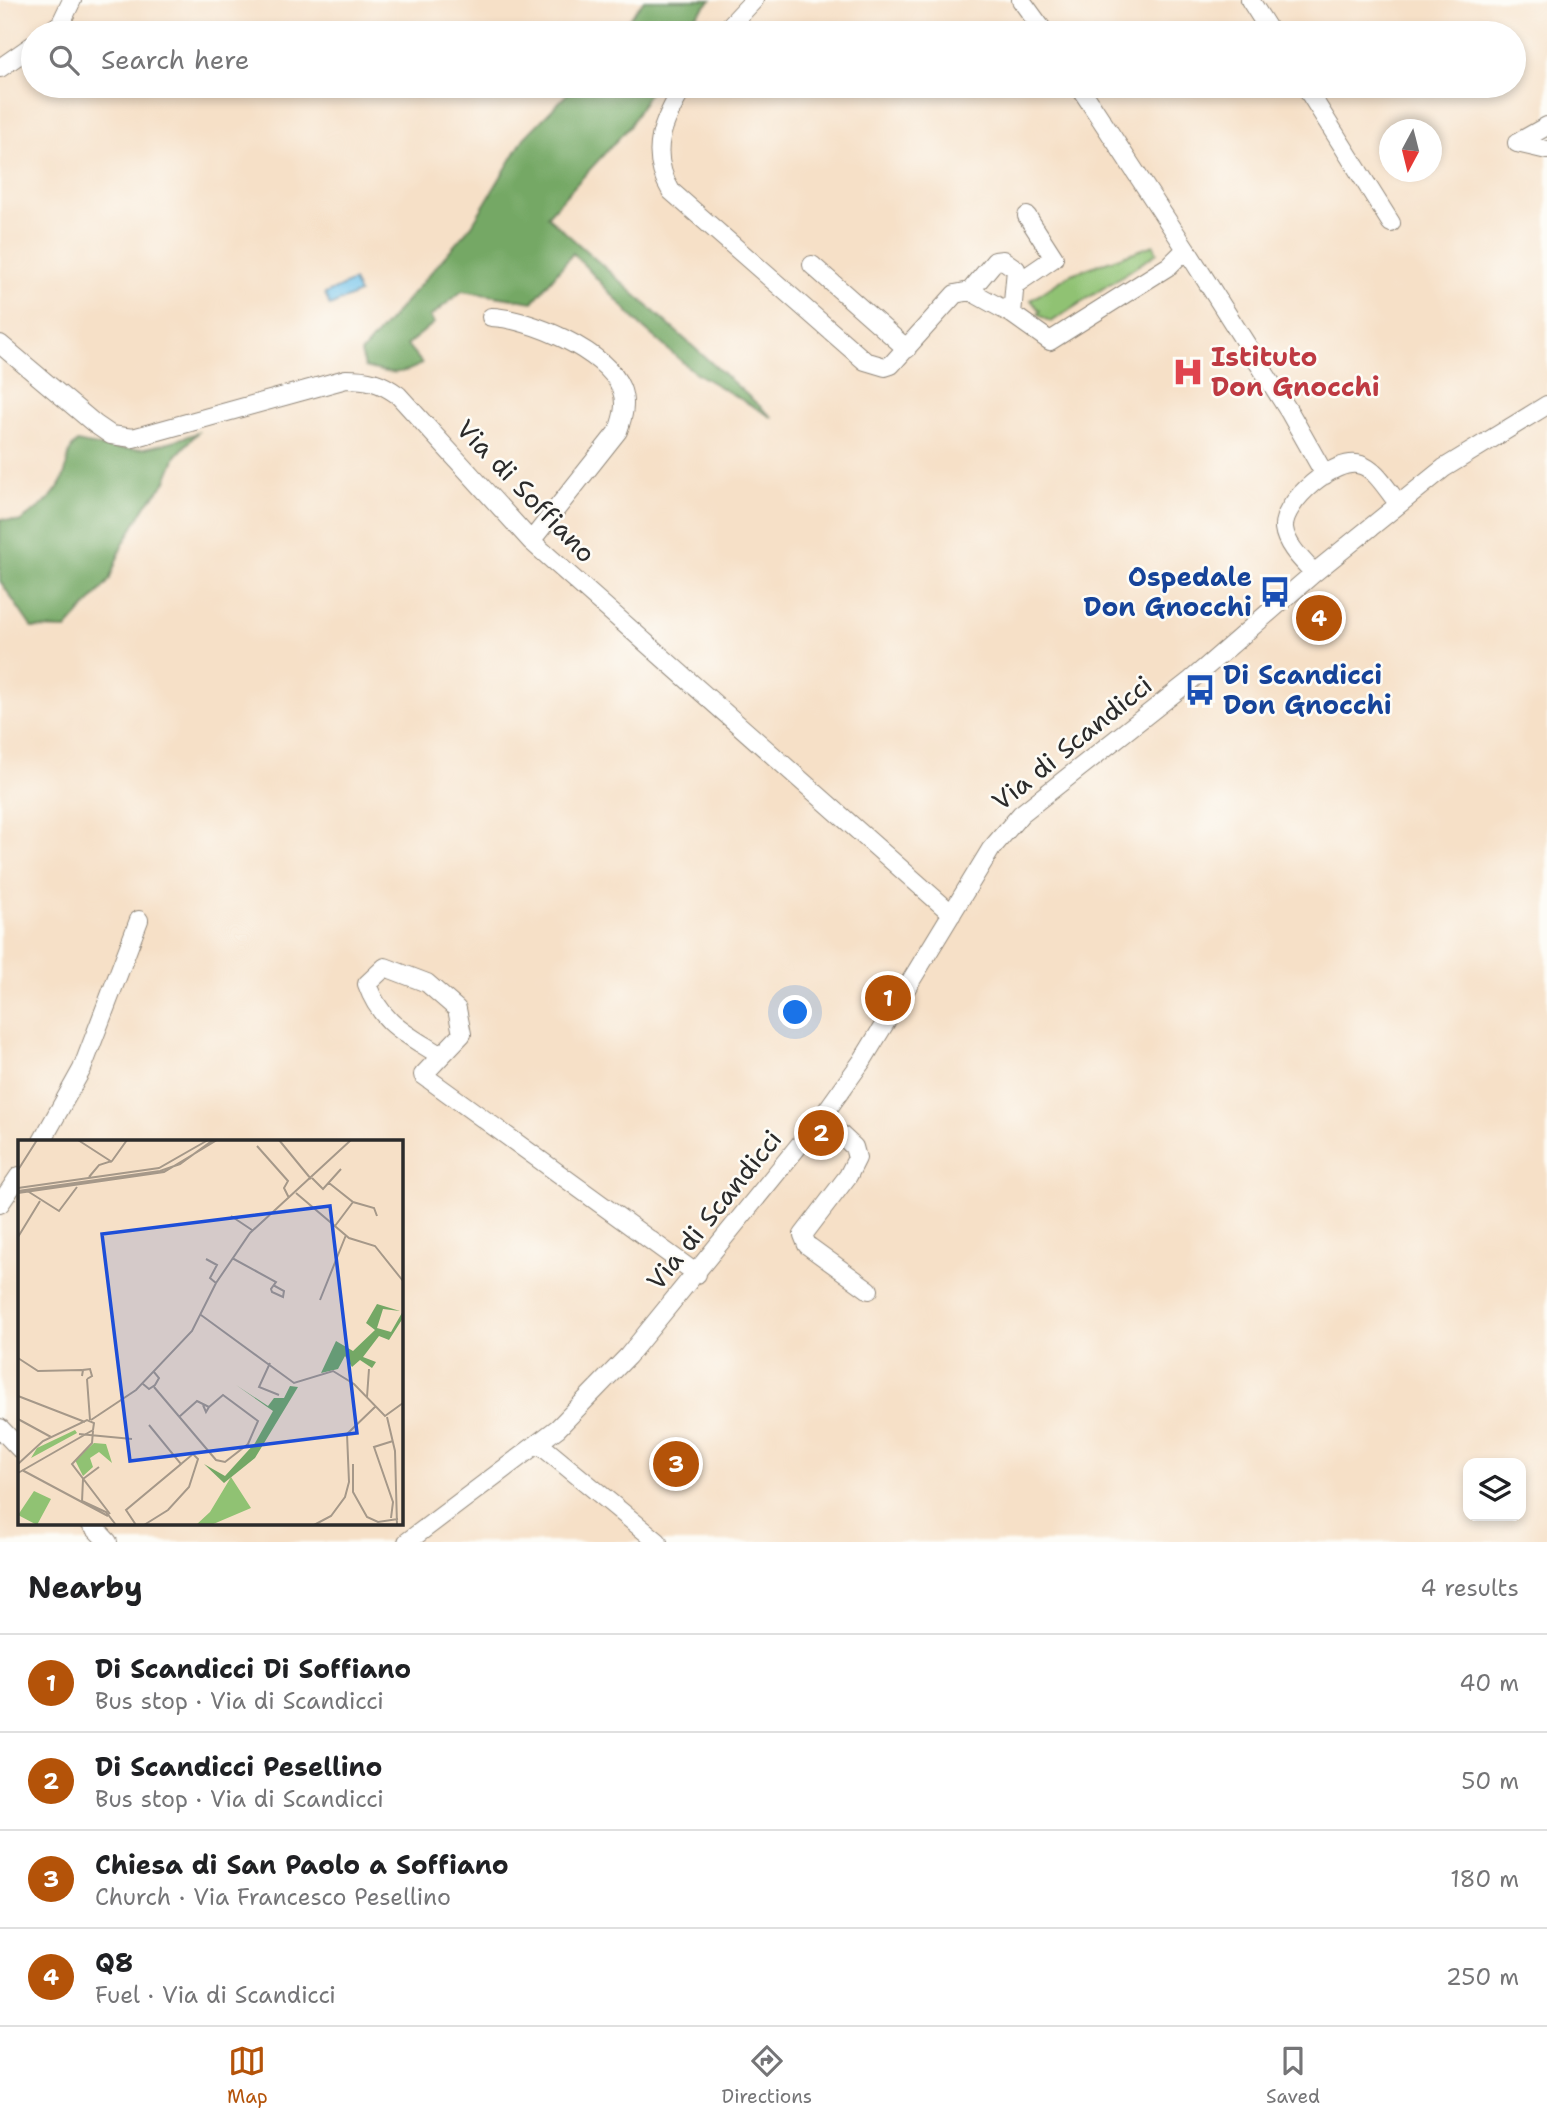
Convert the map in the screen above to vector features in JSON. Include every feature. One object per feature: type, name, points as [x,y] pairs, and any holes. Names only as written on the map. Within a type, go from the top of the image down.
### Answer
[{"type":"street","points":[[62,21],[72,0]]},
{"type":"street","points":[[734,21],[754,0]]},
{"type":"street","points":[[1021,0],[1036,21]]},
{"type":"street","points":[[1250,0],[1263,21]]},
{"type":"street","points":[[0,68],[21,53]]},
{"type":"street","points":[[677,98],[658,139],[659,161],[671,191],[865,361],[885,367],[907,349],[955,294],[970,292],[1012,314],[1049,341],[1169,266],[1186,249]]},
{"type":"street","points":[[1087,98],[1290,413],[1325,475]]},
{"type":"street","points":[[1313,98],[1391,223]]},
{"type":"street","points":[[1547,126],[1517,143],[1547,150]]},
{"type":"street","points":[[1017,284],[1054,258],[1027,216]]},
{"type":"street","points":[[970,292],[995,261],[1003,260],[1016,269],[1017,284],[1011,300],[1012,314]]},
{"type":"street","points":[[812,265],[907,349]]},
{"type":"street","points":[[491,317],[515,318],[542,328],[602,363],[621,388],[625,412],[618,431],[531,541]]},
{"type":"street","name":"Via di Soffiano","points":[[0,344],[95,425],[111,435],[133,438],[346,379],[373,380],[398,395],[531,541],[952,914]]},
{"type":"street","name":"Via di Scandicci","points":[[407,1542],[538,1443],[605,1381],[697,1274],[822,1117],[862,1062],[996,842],[1021,814],[1191,680],[1314,573],[1444,468],[1547,405]]},
{"type":"street","points":[[1314,573],[1291,545],[1286,535],[1284,519],[1289,506],[1325,475],[1342,464],[1361,465],[1374,473],[1398,504]]},
{"type":"street","points":[[43,1140],[82,1069],[139,920]]},
{"type":"street","points":[[441,1056],[397,1027],[375,1008],[367,984],[385,967],[426,983],[457,1010],[462,1034],[423,1075],[697,1274]]},
{"type":"street","points":[[822,1117],[854,1147],[857,1158],[848,1176],[803,1235],[807,1245],[869,1290]]},
{"type":"street","points":[[0,1204],[18,1178]]},
{"type":"street","points":[[0,1428],[18,1447]]},
{"type":"street","points":[[538,1443],[658,1542]]},
{"type":"street","points":[[91,1524],[108,1542]]},
{"type":"green space","points":[[644,0],[711,0],[691,21],[627,21]]},
{"type":"green space","points":[[563,98],[646,98],[629,127],[547,216],[773,418],[694,372],[641,326],[573,253],[533,302],[462,291],[430,317],[434,323],[407,345],[422,363],[415,367],[394,372],[365,367],[361,353],[472,225],[524,138]]},
{"type":"green space","points":[[1154,245],[1157,253],[1051,322],[1038,314],[1040,311],[1031,300],[1071,274]]},
{"type":"green space","points":[[197,433],[176,456],[165,483],[146,505],[122,546],[109,581],[66,629],[32,628],[0,581],[0,519],[19,522],[58,489],[69,453],[77,442],[138,449]]},
{"type":"water","points":[[353,281],[359,293],[330,306],[325,294]]},
{"type":"place","name":"Istituto Don Gnocchi","points":[[1188,372]]},
{"type":"place","name":"Ospedale Don Gnocchi","points":[[1275,592]]},
{"type":"place","name":"Q8","points":[[1319,618]]},
{"type":"place","name":"Di Scandicci Don Gnocchi","points":[[1200,690]]},
{"type":"place","name":"Di Scandicci Di Soffiano","points":[[888,998]]},
{"type":"place","name":"Di Scandicci Pesellino","points":[[821,1133]]},
{"type":"place","name":"Chiesa di San Paolo a Soffiano","points":[[676,1464]]}]
